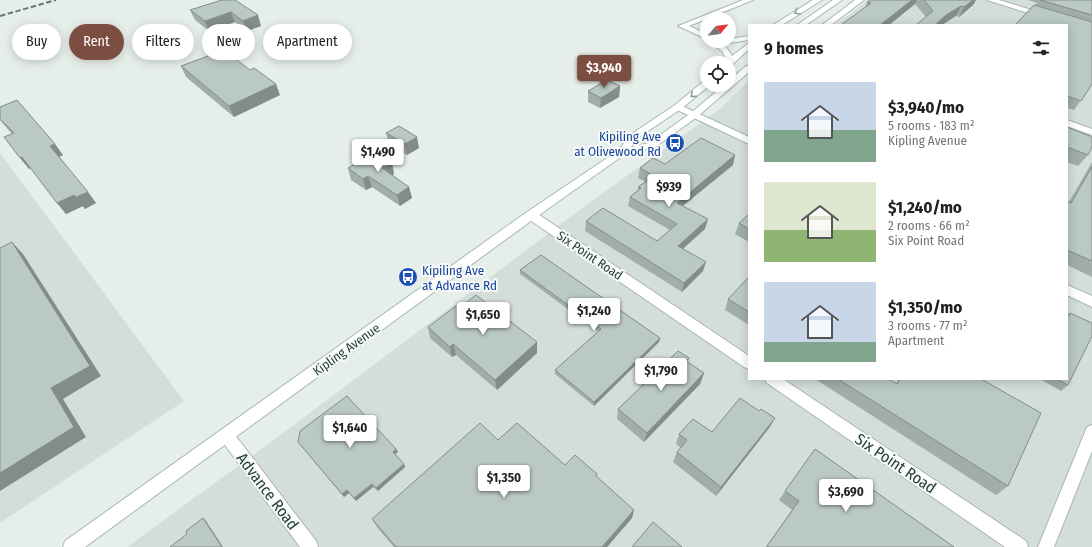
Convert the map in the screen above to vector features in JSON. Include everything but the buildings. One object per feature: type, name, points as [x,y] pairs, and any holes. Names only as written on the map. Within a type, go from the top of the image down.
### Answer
[{"type":"main road","points":[[718,12],[749,0]]},
{"type":"main road","points":[[779,24],[818,0]]},
{"type":"main road","points":[[802,24],[838,0]]},
{"type":"main road","points":[[827,24],[860,0]]},
{"type":"main road","points":[[991,0],[1051,17]]},
{"type":"main road","points":[[700,19],[682,26],[700,34]]},
{"type":"main road","points":[[736,40],[748,38]]},
{"type":"main road","points":[[736,57],[748,46]]},
{"type":"main road","points":[[722,48],[725,50],[728,56]]},
{"type":"main road","name":"Kipling Avenue","points":[[622,152],[652,145],[694,115],[748,69]]},
{"type":"main road","name":"Kipling Avenue","points":[[72,547],[531,215],[622,152],[633,137],[678,107],[700,89]]},
{"type":"main road","points":[[678,107],[748,141]]},
{"type":"main road","points":[[1068,123],[1092,132]]},
{"type":"main road","name":"Six Point Road","points":[[531,215],[748,362]]},
{"type":"main road","points":[[1068,290],[1092,302]]},
{"type":"main road","name":"Six Point Road","points":[[773,380],[1020,547]]},
{"type":"main road","points":[[1046,547],[1092,432]]},
{"type":"main road","name":"Advance Road","points":[[226,436],[310,547]]},
{"type":"shaded area","points":[[868,0],[1092,0],[1092,547],[127,547],[286,431],[578,211],[721,108],[748,81],[748,380],[1068,380],[1068,24],[837,24]]},
{"type":"shaded area","points":[[0,153],[184,401],[0,523]]},
{"type":"railway","points":[[0,16],[56,0]]},
{"type":"place","name":"Kipiling Ave at Olivewood Rd","points":[[675,143]]},
{"type":"place","name":"Kipiling Ave at Advance Rd","points":[[408,277]]}]
